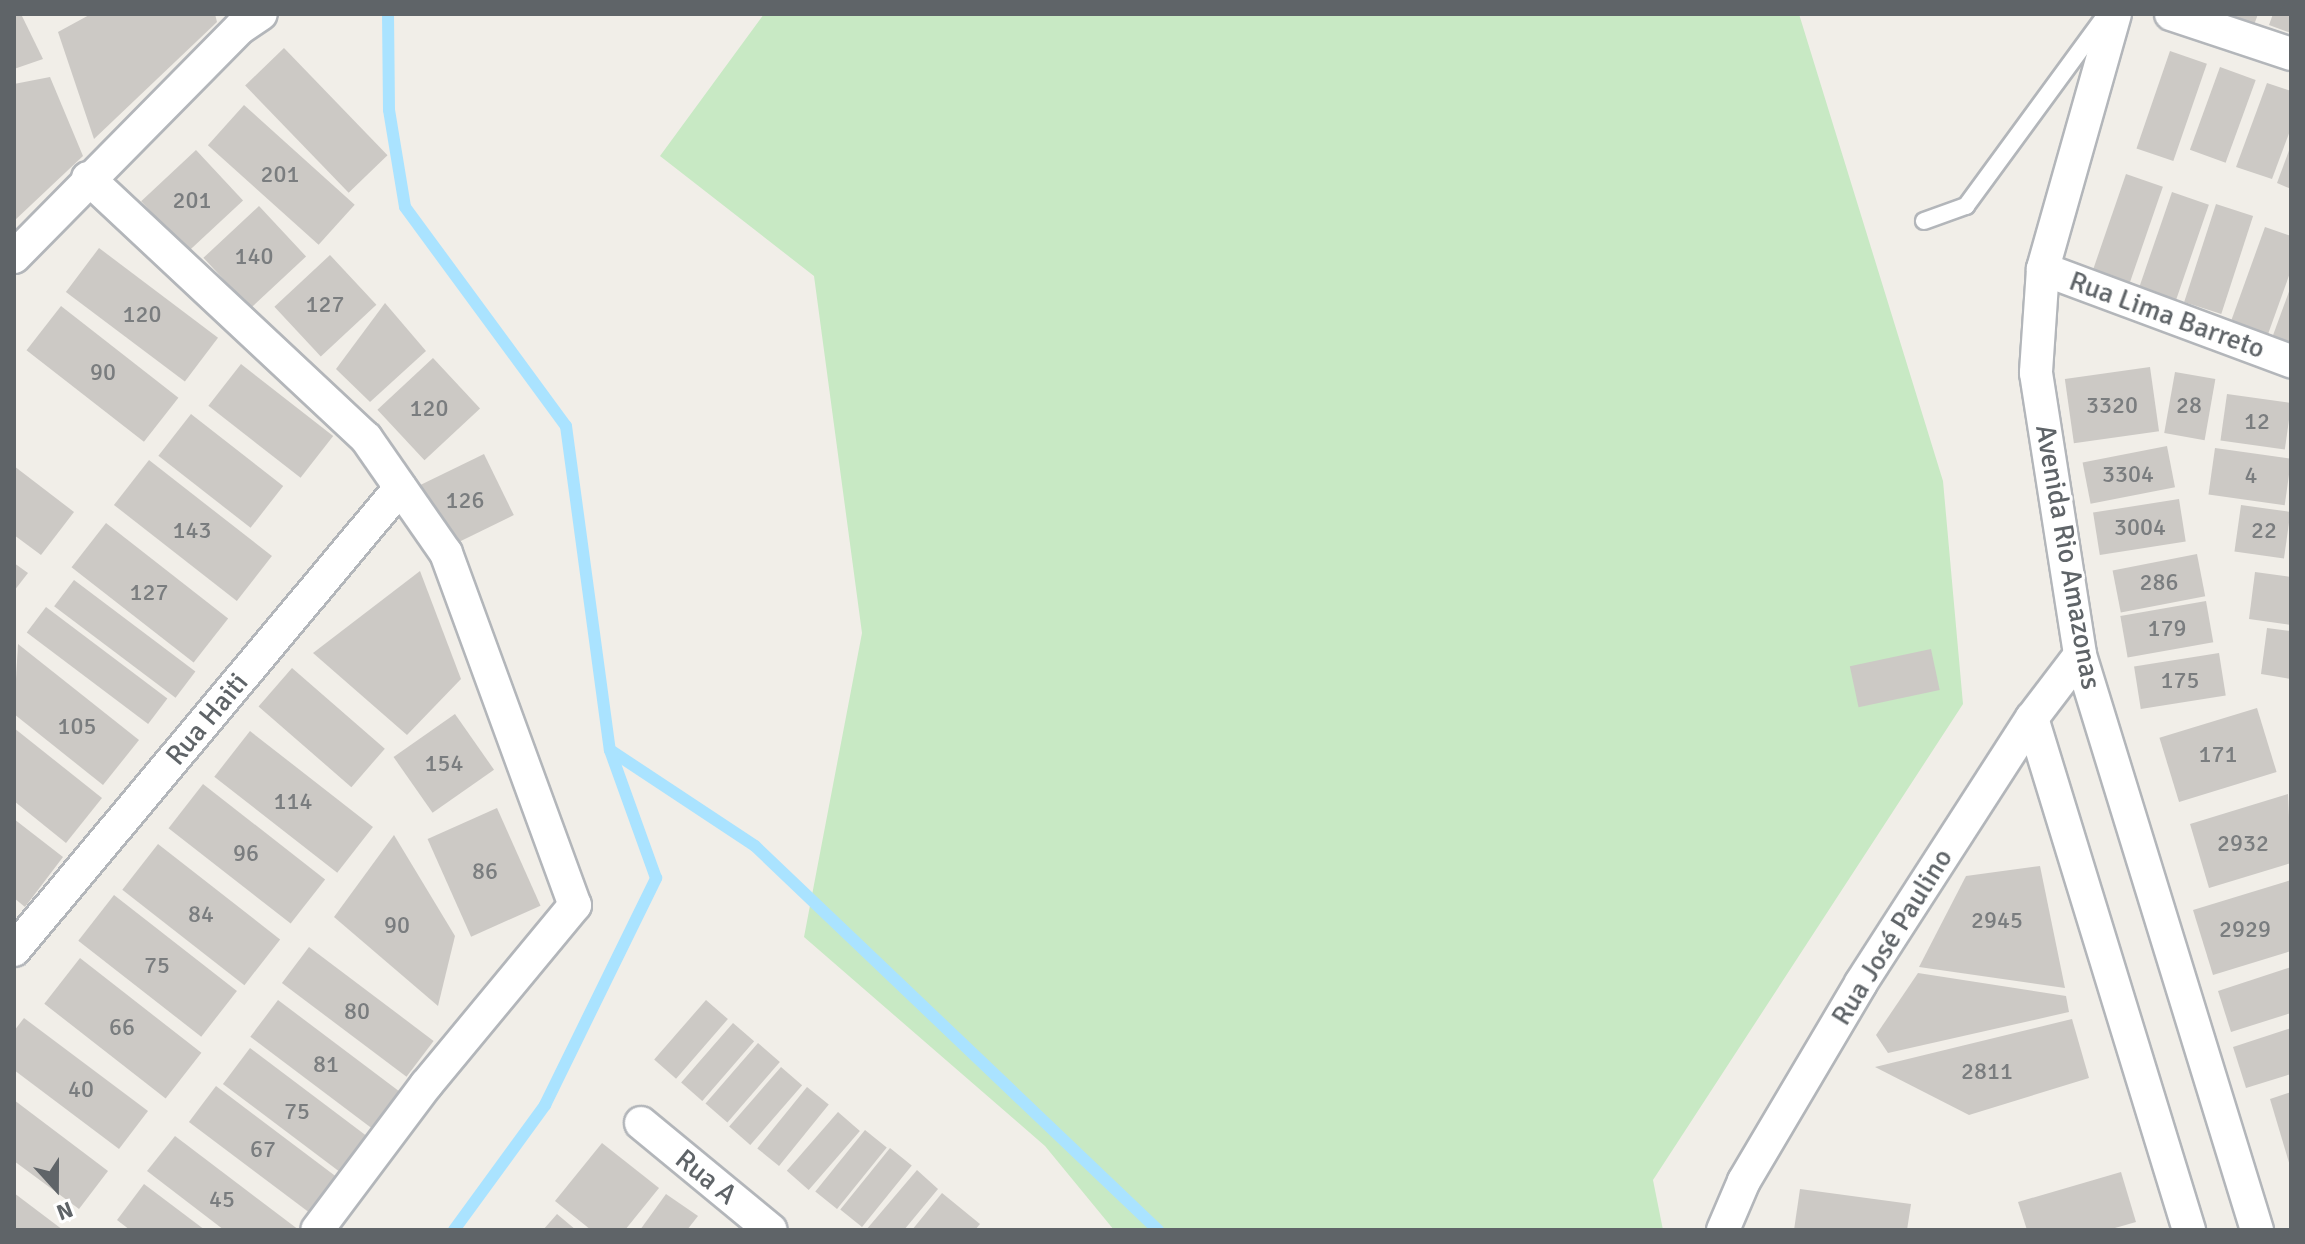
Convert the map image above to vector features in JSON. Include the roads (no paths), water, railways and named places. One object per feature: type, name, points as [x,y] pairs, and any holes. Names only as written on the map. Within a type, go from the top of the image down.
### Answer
[{"type":"street","points":[[14,257],[88,178],[240,28],[261,14]]},
{"type":"street","name":"Avenida Rio Amazonas","points":[[2115,14],[2043,269],[2036,373],[2080,655],[2257,1230]]},
{"type":"street","points":[[2171,14],[2291,54]]},
{"type":"street","points":[[88,178],[366,438],[446,553],[575,905],[426,1085],[317,1230]]},
{"type":"street","name":"Rua Lima Barreto","points":[[2043,269],[2291,361]]},
{"type":"street","name":"Rua Haiti","points":[[14,950],[400,488]]},
{"type":"street","name":"Rua José Paulino","points":[[1723,1230],[1744,1181],[1861,983],[2032,718],[2080,655]]},
{"type":"street","points":[[2032,718],[2189,1230]]},
{"type":"street","name":"Rua A","points":[[641,1123],[771,1230]]},
{"type":"lane","points":[[1924,221],[1966,206],[2107,14]]},
{"type":"waterway","points":[[388,14],[389,110],[405,207],[566,426],[610,750],[755,846],[1158,1230]]},
{"type":"waterway","points":[[454,1230],[545,1105],[656,878],[610,750]]}]
